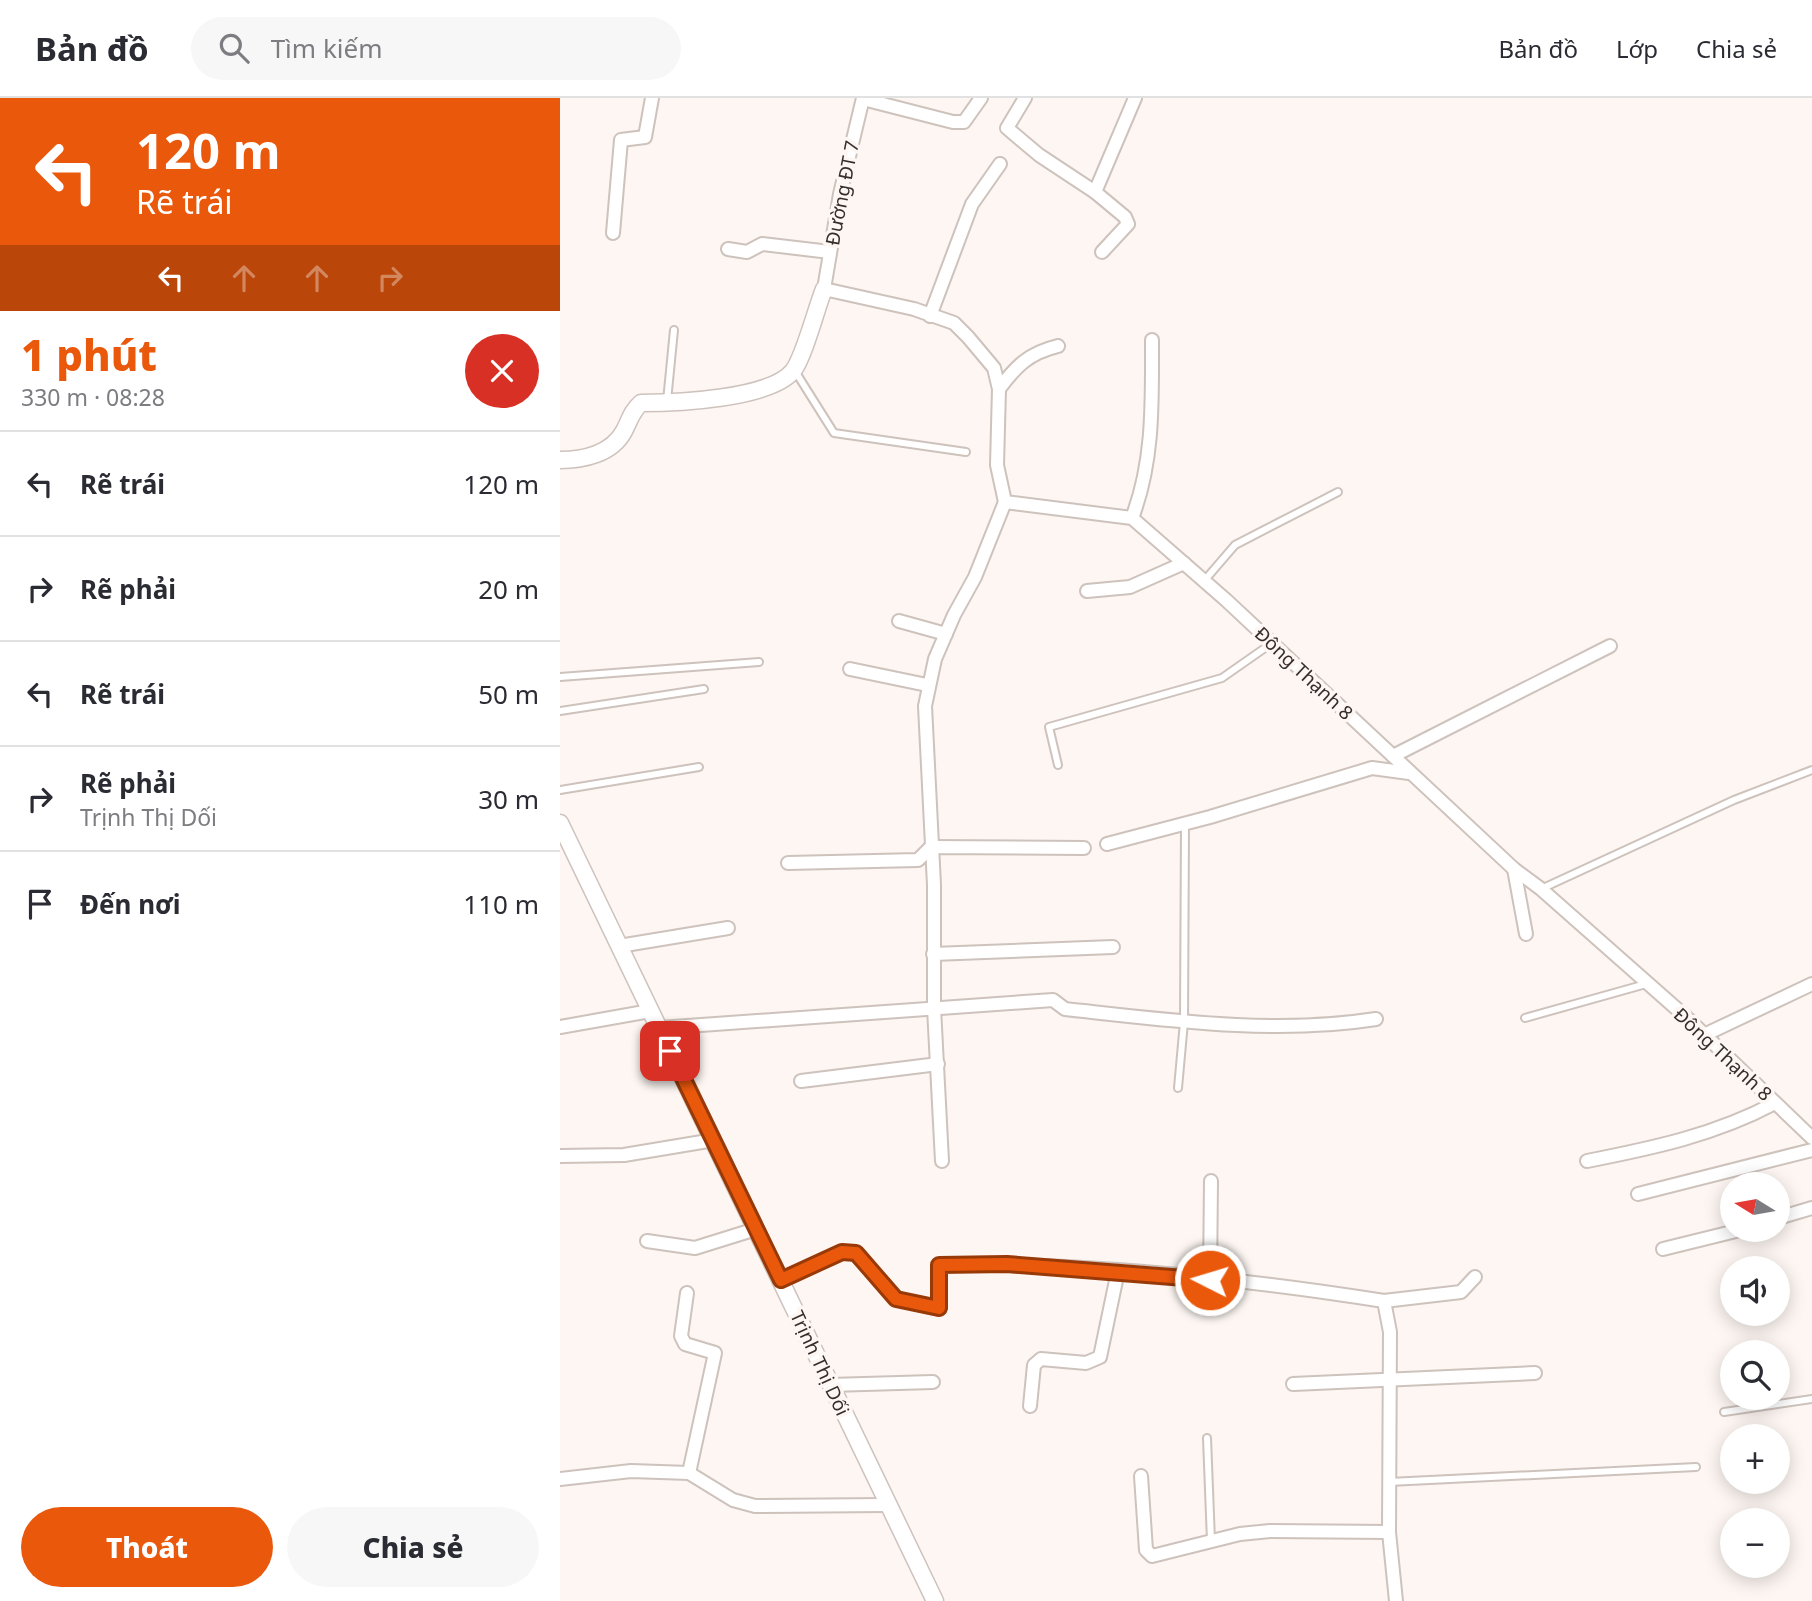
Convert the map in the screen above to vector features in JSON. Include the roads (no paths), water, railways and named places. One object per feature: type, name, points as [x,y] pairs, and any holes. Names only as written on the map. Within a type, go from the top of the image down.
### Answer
[{"type":"street","points":[[613,233],[621,140],[645,137],[652,98]]},
{"type":"street","points":[[863,98],[953,122],[964,122],[981,98]]},
{"type":"street","name":"Đường ĐT 7","points":[[824,289],[863,98]]},
{"type":"street","points":[[1025,98],[1007,128],[1039,155],[1095,192],[1125,217],[1128,224],[1102,251]]},
{"type":"street","points":[[1095,192],[1135,98]]},
{"type":"street","points":[[930,316],[972,204],[1000,164]]},
{"type":"street","points":[[728,248],[747,252],[762,244],[830,252]]},
{"type":"street","points":[[560,460],[606,450],[617,441],[631,411],[641,403],[722,397],[776,384],[794,369],[824,289],[954,323],[994,368],[999,389],[997,465],[1005,502],[975,577],[946,634],[927,685],[925,706],[932,847],[934,1008],[942,1161]]},
{"type":"street","points":[[1005,502],[1132,518],[1143,488],[1152,426],[1152,340]]},
{"type":"street","points":[[999,389],[1018,364],[1037,351],[1058,346]]},
{"type":"street","name":"Đông Thạnh 8","points":[[1132,518],[1272,643],[1514,869],[1541,888],[1704,1035],[1812,1138]]},
{"type":"street","points":[[1087,591],[1130,587],[1184,563]]},
{"type":"street","points":[[899,621],[946,634]]},
{"type":"street","points":[[1393,756],[1609,646]]},
{"type":"street","points":[[850,669],[927,685]]},
{"type":"street","points":[[1107,844],[1185,824],[1373,768],[1409,773]]},
{"type":"street","name":"Trịnh Thị Dối","points":[[560,823],[566,847],[619,946],[714,1140],[934,1601]]},
{"type":"street","points":[[788,863],[918,860],[932,847],[1084,848]]},
{"type":"street","points":[[1514,869],[1526,933]]},
{"type":"street","points":[[619,946],[728,928]]},
{"type":"street","points":[[933,954],[1113,947]]},
{"type":"street","points":[[1704,1035],[1812,984]]},
{"type":"street","points":[[659,1028],[1054,1000],[1065,1009],[1184,1022],[1262,1026],[1376,1019]]},
{"type":"street","points":[[560,1027],[650,1011]]},
{"type":"street","points":[[800,1082],[938,1064]]},
{"type":"street","points":[[1587,1161],[1683,1142],[1744,1119],[1775,1103]]},
{"type":"street","points":[[560,1156],[624,1155],[714,1140]]},
{"type":"street","points":[[1638,1194],[1812,1150]]},
{"type":"street","points":[[1210,1280],[1211,1181]]},
{"type":"street","points":[[1790,1215],[1812,1208]]},
{"type":"street","points":[[647,1241],[695,1248],[756,1229]]},
{"type":"street","points":[[1663,1249],[1720,1235]]},
{"type":"street","points":[[781,1280],[842,1252],[856,1253],[896,1299],[939,1308],[939,1265],[1007,1264],[1118,1271],[1384,1301],[1461,1292],[1475,1277]]},
{"type":"street","points":[[1030,1406],[1034,1365],[1041,1359],[1086,1363],[1100,1357],[1118,1271]]},
{"type":"street","points":[[687,1293],[681,1336],[685,1345],[715,1353],[689,1473]]},
{"type":"street","points":[[1384,1301],[1390,1332],[1389,1532],[1396,1601]]},
{"type":"street","points":[[1293,1384],[1535,1373]]},
{"type":"street","points":[[830,1385],[933,1382]]},
{"type":"street","points":[[560,1479],[631,1471],[689,1473],[733,1500],[755,1506],[887,1504]]},
{"type":"street","points":[[1141,1476],[1146,1550],[1152,1556],[1211,1541],[1270,1531],[1389,1532]]},
{"type":"lane","points":[[667,403],[674,330]]},
{"type":"lane","points":[[794,369],[834,433],[967,452]]},
{"type":"lane","points":[[1204,581],[1235,545],[1338,492]]},
{"type":"lane","points":[[1058,765],[1049,727],[1222,678],[1272,643]]},
{"type":"lane","points":[[560,677],[760,662]]},
{"type":"lane","points":[[560,711],[705,689]]},
{"type":"lane","points":[[560,790],[699,767]]},
{"type":"lane","points":[[1541,888],[1734,800],[1812,770]]},
{"type":"lane","points":[[1178,1088],[1184,1022],[1185,824]]},
{"type":"lane","points":[[1525,1018],[1646,984]]},
{"type":"lane","points":[[1724,1412],[1812,1399]]},
{"type":"lane","points":[[1207,1438],[1211,1541]]},
{"type":"lane","points":[[1389,1482],[1696,1467]]}]
